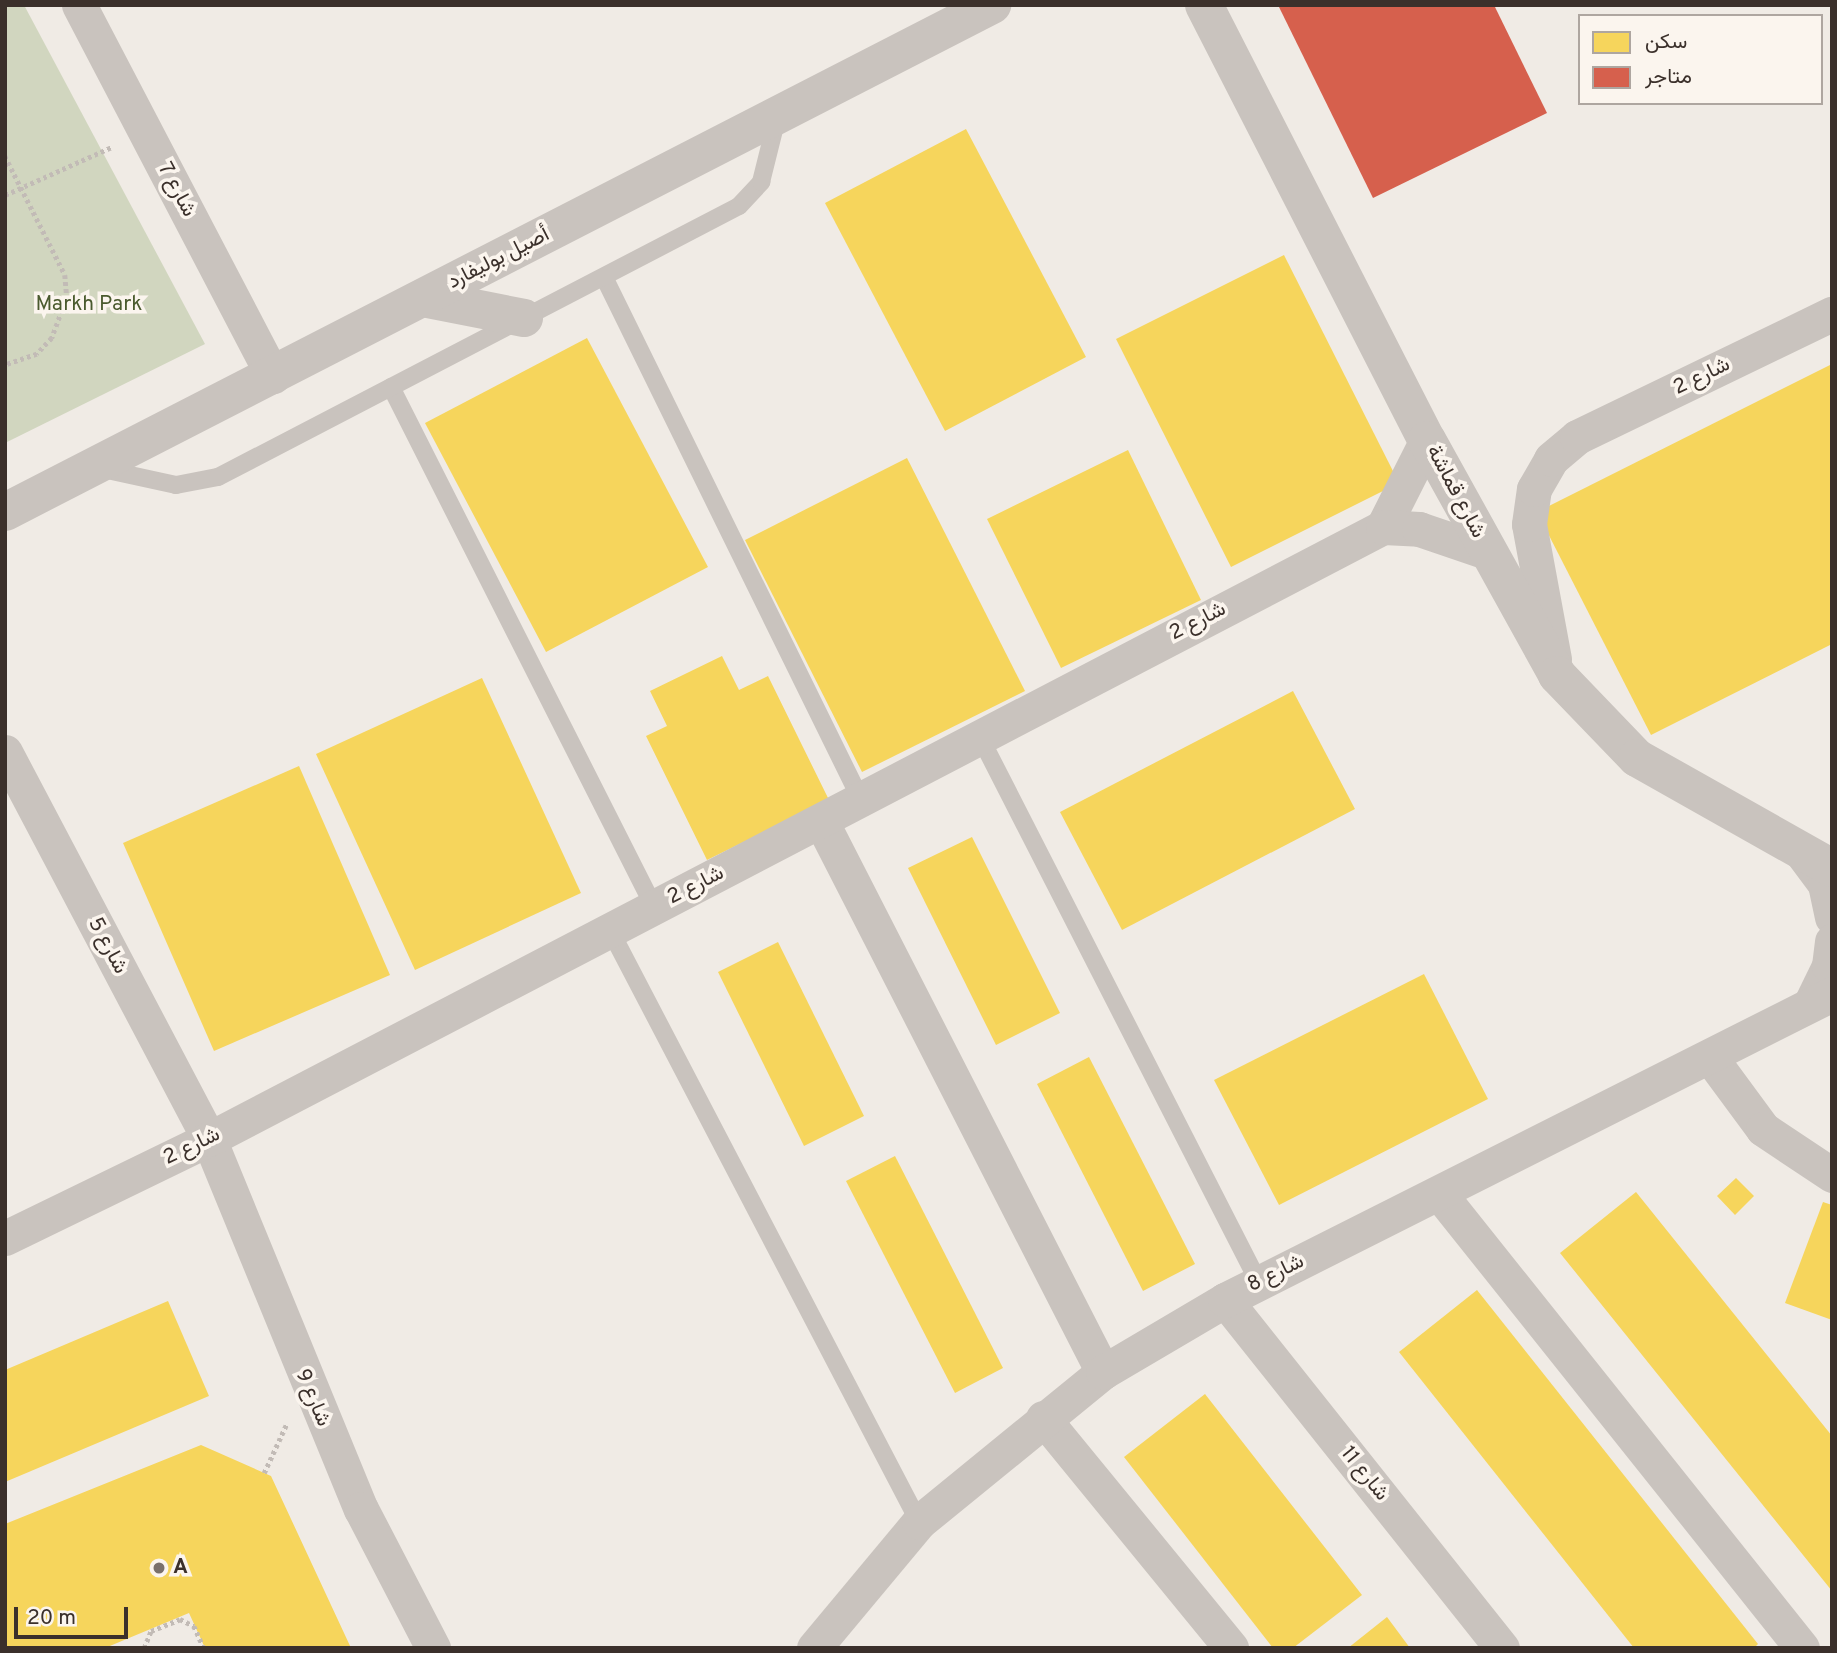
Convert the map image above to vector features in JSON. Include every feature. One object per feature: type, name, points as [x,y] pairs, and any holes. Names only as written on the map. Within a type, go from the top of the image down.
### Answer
[{"type":"street","name":"شارع 7","points":[[79,5],[273,376]]},
{"type":"street","name":"أصيل بوليفارد","points":[[5,512],[777,118],[992,5]]},
{"type":"street","name":"شارع قماشة","points":[[1204,5],[1427,440],[1557,675],[1637,758],[1815,858]]},
{"type":"street","points":[[423,298],[524,318]]},
{"type":"street","name":"شارع 2","points":[[1557,675],[1529,524],[1534,489],[1551,459],[1577,437],[1832,314]]},
{"type":"street","points":[[1427,440],[1383,527],[1419,529],[1487,552]]},
{"type":"street","name":"شارع 2","points":[[5,1238],[209,1139],[1383,527]]},
{"type":"street","name":"شارع 5","points":[[5,752],[209,1139]]},
{"type":"street","points":[[821,821],[1103,1372]]},
{"type":"street","points":[[1815,858],[1825,884],[1832,917]]},
{"type":"street","name":"شارع 8","points":[[814,1648],[919,1522],[1043,1418],[1103,1372],[1225,1300],[1710,1058],[1821,999],[1832,941]]},
{"type":"street","points":[[1710,1058],[1763,1129],[1832,1175]]},
{"type":"street","name":"شارع 9","points":[[209,1139],[360,1509],[433,1648]]},
{"type":"street","points":[[1439,1193],[1802,1648]]},
{"type":"street","name":"شارع 11","points":[[1225,1300],[1502,1648]]},
{"type":"street","points":[[1043,1418],[1231,1648]]},
{"type":"lane","points":[[95,468],[176,485],[205,482],[391,387],[604,277],[751,195],[768,165],[777,118]]},
{"type":"lane","points":[[604,277],[861,800]]},
{"type":"lane","points":[[391,387],[653,907]]},
{"type":"lane","points":[[980,737],[1259,1283]]},
{"type":"lane","points":[[610,930],[919,1522]]},
{"type":"path","points":[[5,195],[145,132]]},
{"type":"path","points":[[5,156],[65,275],[67,297],[52,338],[37,354],[5,365]]},
{"type":"path","points":[[144,1648],[151,1631],[180,1619],[194,1626],[204,1648]]},
{"type":"green space","name":"Markh Park","points":[[5,5],[24,5],[205,344],[5,443]]},
{"type":"building: سكن","points":[[966,129],[1086,357],[945,431],[825,203]]},
{"type":"building: سكن","points":[[1284,255],[1399,483],[1231,567],[1116,339]]},
{"type":"building: سكن","points":[[587,338],[708,567],[546,652],[425,423]]},
{"type":"building: سكن","points":[[1832,364],[1832,644],[1651,735],[1537,512]]},
{"type":"building: سكن","points":[[1128,450],[1201,600],[1061,668],[987,519]]},
{"type":"building: سكن","points":[[907,458],[1025,691],[862,772],[745,540]]},
{"type":"building: سكن","points":[[722,656],[739,690],[768,676],[829,800],[707,860],[646,736],[667,726],[650,691]]},
{"type":"building: سكن","points":[[482,678],[581,893],[415,970],[316,754]]},
{"type":"building: سكن","points":[[1293,691],[1355,809],[1122,930],[1060,812]]},
{"type":"building: سكن","points":[[299,766],[390,975],[214,1051],[123,843]]},
{"type":"building: سكن","points":[[972,837],[1060,1013],[996,1045],[908,868]]},
{"type":"building: سكن","points":[[778,942],[864,1116],[804,1146],[718,972]]},
{"type":"building: سكن","points":[[1424,974],[1488,1099],[1279,1205],[1214,1080]]},
{"type":"building: سكن","points":[[1089,1057],[1195,1264],[1143,1291],[1037,1084]]},
{"type":"building: سكن","points":[[895,1156],[1003,1368],[955,1393],[846,1181]]},
{"type":"building: سكن","points":[[1736,1178],[1754,1196],[1735,1215],[1717,1196]]},
{"type":"building: سكن","points":[[1636,1192],[1832,1436],[1832,1591],[1560,1253]]},
{"type":"building: سكن","points":[[1823,1202],[1832,1205],[1832,1320],[1785,1303]]},
{"type":"building: سكن","points":[[1477,1290],[1758,1644],[1754,1648],[1634,1648],[1399,1352]]},
{"type":"building: سكن","points":[[168,1301],[209,1396],[5,1482],[5,1370]]},
{"type":"building: سكن","points":[[1205,1394],[1362,1595],[1293,1648],[1273,1648],[1124,1457]]},
{"type":"building: سكن","name":"A","points":[[201,1445],[271,1476],[351,1648],[205,1648],[189,1613],[105,1648],[5,1648],[5,1524]]},
{"type":"building: سكن","points":[[1387,1617],[1410,1648],[1348,1648]]},
{"type":"building: متاجر","points":[[1278,5],[1494,5],[1547,113],[1373,198]]},
{"type":"place","name":"A","points":[[159,1568]]}]
